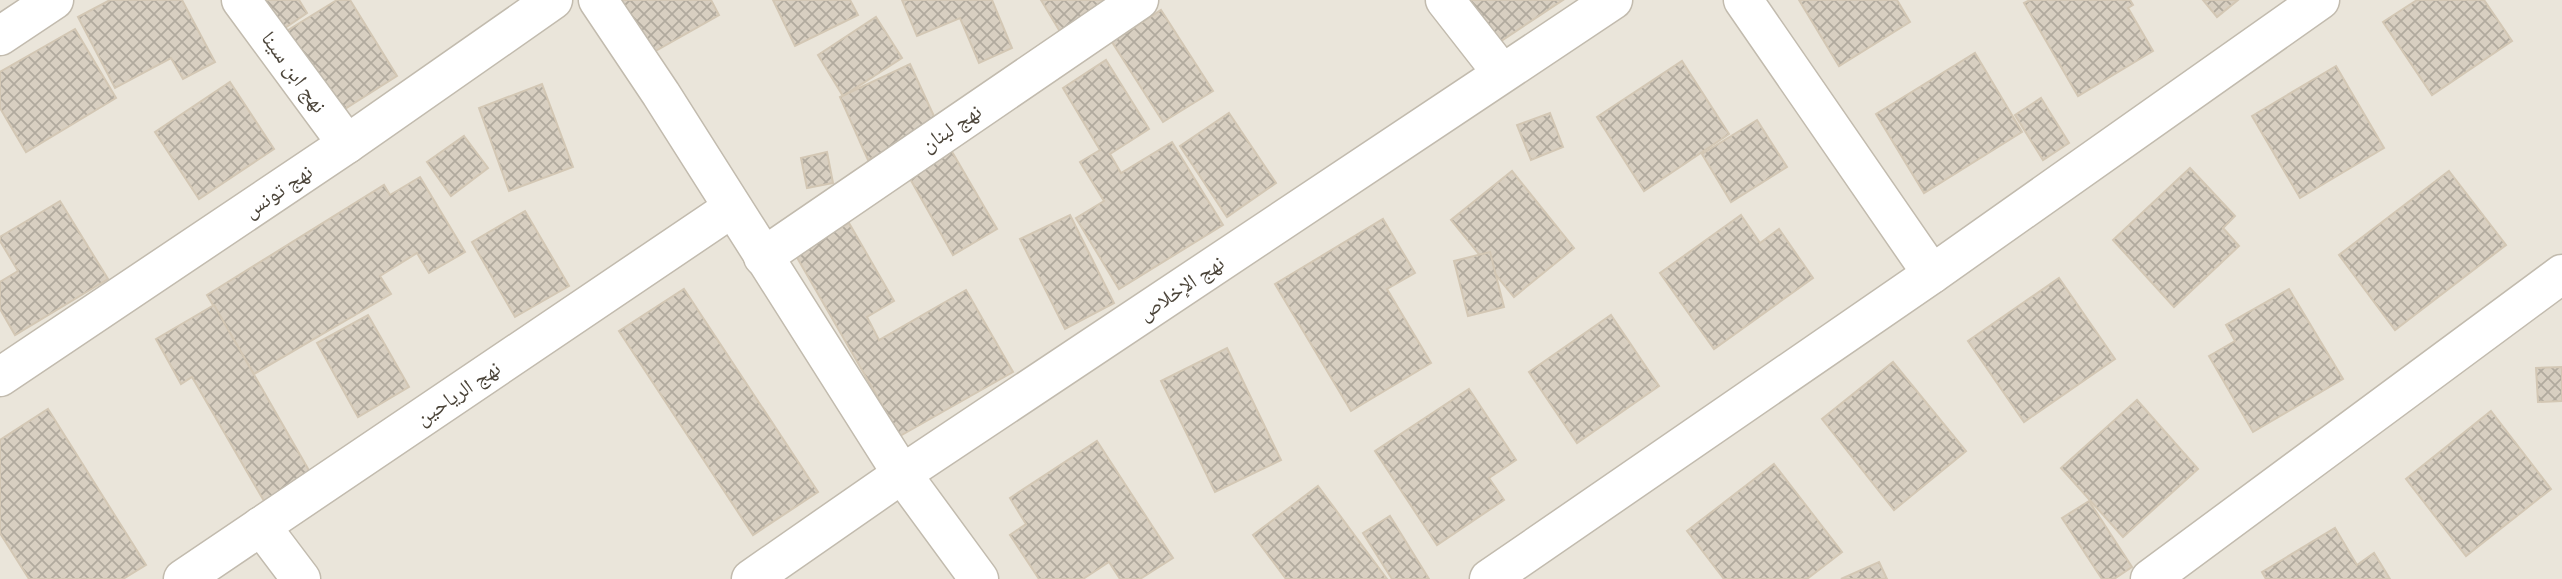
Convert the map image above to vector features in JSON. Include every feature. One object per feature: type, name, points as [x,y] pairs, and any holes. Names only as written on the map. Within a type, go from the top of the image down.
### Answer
[{"type":"street","points":[[0,36],[54,0]]},
{"type":"street","name":"نهج ابن سينا","points":[[241,0],[347,144]]},
{"type":"street","name":"نهج تونس","points":[[0,377],[347,144],[553,0]]},
{"type":"street","points":[[598,0],[661,94],[902,474],[979,579]]},
{"type":"street","name":"نهج لبنان","points":[[763,257],[1139,0]]},
{"type":"street","points":[[1445,0],[1502,73]]},
{"type":"street","name":"نهج الإخلاص","points":[[751,579],[902,474],[1613,0]]},
{"type":"street","points":[[1743,0],[1933,274]]},
{"type":"street","points":[[1489,579],[1933,274],[2320,0]]},
{"type":"street","name":"نهج الرياحين","points":[[184,579],[733,208]]},
{"type":"street","points":[[2150,579],[2562,274]]},
{"type":"street","points":[[261,526],[301,579]]},
{"type":"shaded area","points":[[0,0],[2562,0],[2562,579],[0,579]]},
{"type":"building","points":[[110,0],[182,0],[215,62],[183,79],[171,58],[115,88],[78,17]]},
{"type":"building","points":[[254,0],[299,0],[307,13],[276,34]]},
{"type":"building","points":[[337,0],[350,0],[397,76],[332,117],[280,35]]},
{"type":"building","points":[[613,0],[711,0],[719,15],[645,57]]},
{"type":"building","points":[[773,0],[850,0],[858,15],[795,46]]},
{"type":"building","points":[[902,0],[992,0],[1012,48],[979,63],[960,18],[917,36]]},
{"type":"building","points":[[1041,0],[1120,0],[1062,35]]},
{"type":"building","points":[[1456,0],[1563,0],[1489,49]]},
{"type":"building","points":[[1799,0],[1897,0],[1910,22],[1839,66]]},
{"type":"building","points":[[2030,0],[2130,0],[2133,5],[2128,8],[2153,51],[2078,96],[2024,3]]},
{"type":"building","points":[[2203,0],[2238,0],[2217,17]]},
{"type":"building","points":[[2417,0],[2484,0],[2512,41],[2432,95],[2383,22]]},
{"type":"building","points":[[1161,10],[1213,91],[1163,122],[1112,42]]},
{"type":"building","points":[[876,17],[902,58],[843,96],[818,55]]},
{"type":"building","points":[[75,29],[116,98],[26,152],[0,108],[0,72]]},
{"type":"building","points":[[1975,53],[2022,132],[1924,193],[1876,114]]},
{"type":"building","points":[[1106,60],[1149,129],[1110,154],[1121,173],[1172,142],[1223,225],[1119,289],[1076,218],[1104,201],[1080,162],[1100,150],[1063,88]]},
{"type":"building","points":[[1682,61],[1729,134],[1644,191],[1597,117]]},
{"type":"building","points":[[910,64],[939,127],[868,160],[840,97]]},
{"type":"building","points":[[2336,66],[2384,148],[2300,198],[2252,116]]},
{"type":"building","points":[[230,82],[274,149],[199,199],[155,132]]},
{"type":"building","points":[[542,84],[573,167],[509,191],[479,108]]},
{"type":"building","points":[[2041,98],[2069,143],[2043,160],[2015,115]]},
{"type":"building","points":[[1229,113],[1276,183],[1227,217],[1180,146]]},
{"type":"building","points":[[1550,113],[1563,147],[1531,160],[1517,125]]},
{"type":"building","points":[[1757,120],[1787,167],[1731,202],[1702,154]]},
{"type":"building","points":[[464,136],[488,168],[451,196],[427,162]]},
{"type":"building","points":[[951,150],[997,229],[953,255],[908,175]]},
{"type":"building","points":[[827,152],[833,183],[807,188],[801,158]]},
{"type":"building","points":[[2190,168],[2235,216],[2223,228],[2239,246],[2174,307],[2113,240]]},
{"type":"building","points":[[1512,171],[1574,248],[1514,297],[1451,220]]},
{"type":"building","points":[[2449,171],[2506,245],[2395,330],[2339,255]]},
{"type":"building","points":[[420,177],[465,252],[429,273],[417,253],[380,276],[391,294],[254,374],[207,295],[384,185],[390,195]]},
{"type":"building","points":[[60,201],[108,279],[15,335],[0,309],[0,282],[18,271],[0,237]]},
{"type":"building","points":[[525,211],[569,286],[515,317],[472,242]]},
{"type":"building","points":[[1070,215],[1114,303],[1065,329],[1020,239]]},
{"type":"building","points":[[1741,215],[1760,243],[1779,229],[1813,278],[1714,349],[1660,273]]},
{"type":"building","points":[[1383,219],[1415,273],[1387,289],[1431,363],[1351,411],[1275,284]]},
{"type":"building","points":[[849,223],[894,301],[867,317],[879,340],[966,290],[1013,372],[900,436],[795,254]]},
{"type":"building","points":[[1490,252],[1504,307],[1468,316],[1454,261]]},
{"type":"building","points":[[2059,278],[2115,359],[2024,422],[1968,341]]},
{"type":"building","points":[[684,289],[818,492],[753,535],[619,331]]},
{"type":"building","points":[[2289,289],[2343,379],[2253,432],[2209,356],[2235,341],[2226,325]]},
{"type":"building","points":[[214,305],[311,474],[264,501],[192,377],[181,384],[156,339]]},
{"type":"building","points":[[368,315],[409,387],[358,417],[317,343]]},
{"type":"building","points":[[1611,315],[1659,386],[1577,443],[1529,372]]},
{"type":"building","points":[[1227,348],[1281,460],[1215,492],[1161,381]]},
{"type":"building","points":[[1893,362],[1966,451],[1894,510],[1822,419]]},
{"type":"building","points":[[2562,367],[2562,401],[2538,402],[2536,368]]},
{"type":"building","points":[[1469,389],[1516,460],[1489,478],[1504,500],[1437,545],[1375,451]]},
{"type":"building","points":[[2137,400],[2198,469],[2123,537],[2061,468]]},
{"type":"building","points":[[48,409],[146,565],[123,579],[29,579],[0,533],[0,440]]},
{"type":"building","points":[[2491,411],[2551,489],[2466,556],[2406,479]]},
{"type":"building","points":[[1097,441],[1173,558],[1140,579],[1120,579],[1109,562],[1083,579],[1039,579],[1010,535],[1026,524],[1010,498]]},
{"type":"building","points":[[1774,464],[1842,552],[1807,579],[1724,579],[1687,531]]},
{"type":"building","points":[[1318,486],[1387,579],[1286,579],[1253,535]]},
{"type":"building","points":[[2089,501],[2132,567],[2114,579],[2102,579],[2062,518]]},
{"type":"building","points":[[1390,516],[1429,579],[1392,579],[1363,533]]},
{"type":"building","points":[[2335,528],[2357,565],[2374,553],[2390,579],[2266,579],[2262,572]]},
{"type":"building","points":[[1879,562],[1887,579],[1841,579]]}]
